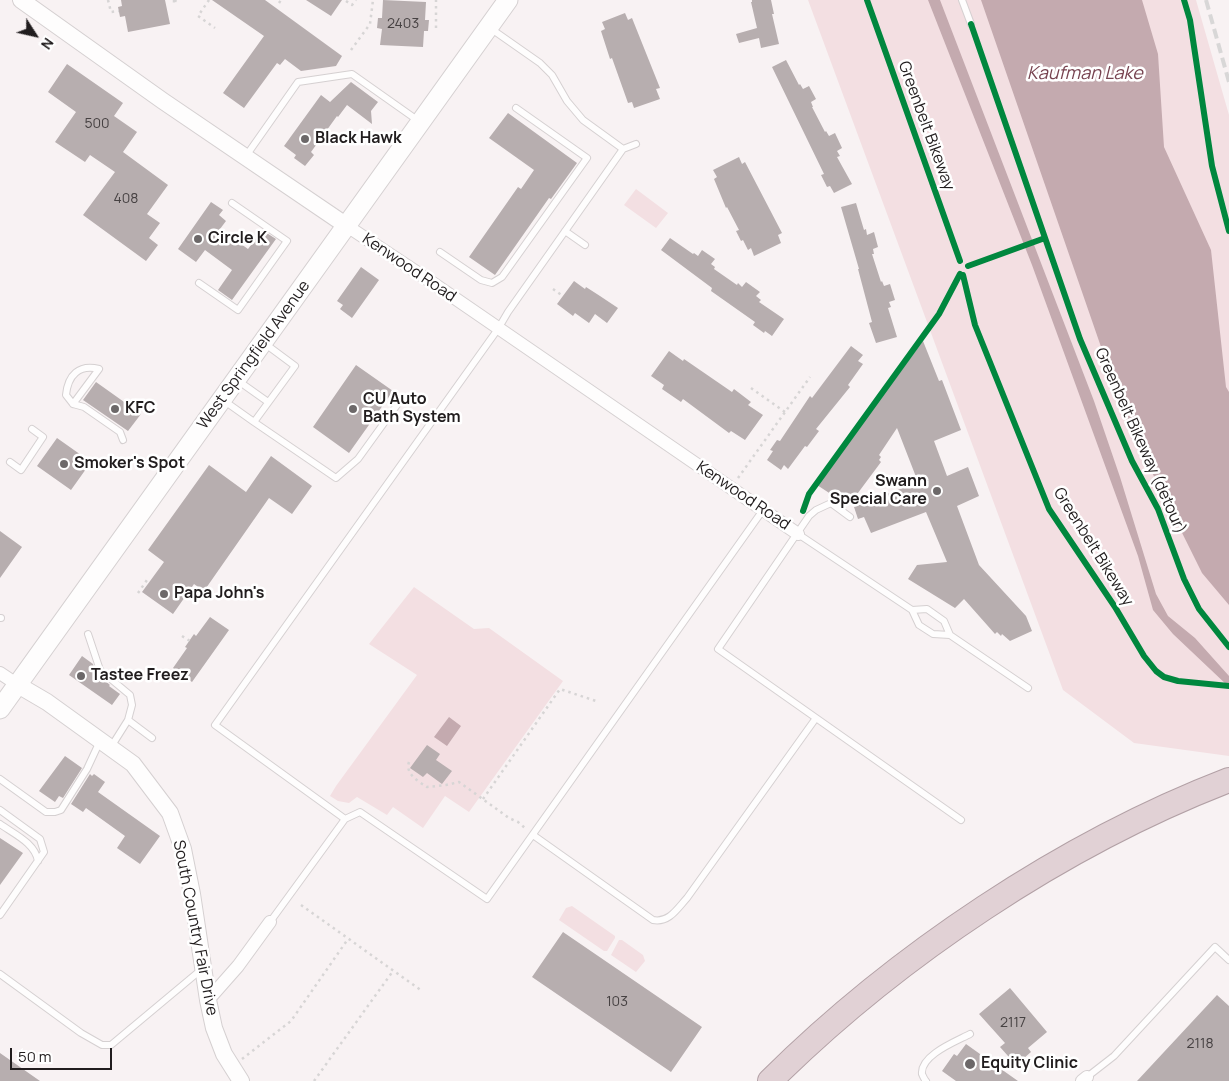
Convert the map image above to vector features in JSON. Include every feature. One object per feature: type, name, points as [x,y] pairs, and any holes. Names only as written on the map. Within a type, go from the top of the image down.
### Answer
[{"type":"highway","points":[[770,1081],[836,1020],[891,975],[933,943],[1004,896],[1049,868],[1104,838],[1229,780]]},
{"type":"main road","name":"West Springfield Avenue","points":[[0,709],[508,0]]},
{"type":"street","name":"Kenwood Road","points":[[21,0],[245,157],[424,277],[798,534]]},
{"type":"street","name":"South Country Fair Drive","points":[[0,673],[47,702],[133,764],[170,813],[183,849],[214,1028],[224,1054],[236,1074]]},
{"type":"street","points":[[208,1000],[238,966],[270,922]]},
{"type":"lane","points":[[962,0],[971,24]]},
{"type":"lane","points":[[489,27],[540,63],[552,75],[567,101],[583,120],[623,149]]},
{"type":"lane","points":[[245,157],[298,82],[352,74],[421,122]]},
{"type":"lane","points":[[440,252],[481,280],[492,283],[502,277],[586,158],[516,108]]},
{"type":"lane","points":[[345,819],[215,725],[498,329],[564,230],[623,149],[636,144]]},
{"type":"lane","points":[[199,283],[238,310],[286,241],[232,203]]},
{"type":"lane","points":[[564,230],[585,245]]},
{"type":"lane","points":[[254,422],[295,366],[263,343]]},
{"type":"lane","points":[[73,404],[99,368],[84,368],[76,371],[70,378],[66,394],[73,404],[84,407],[120,432],[123,440]]},
{"type":"lane","points":[[237,380],[268,402]]},
{"type":"lane","points":[[222,400],[336,478],[358,459],[397,404]]},
{"type":"lane","points":[[10,462],[21,470],[43,437],[32,429]]},
{"type":"lane","points":[[850,517],[831,503],[816,510],[718,649],[961,820]]},
{"type":"lane","points":[[270,922],[345,819],[360,812],[487,899],[763,510]]},
{"type":"lane","points":[[798,534],[912,610],[918,625],[933,634],[950,634]]},
{"type":"lane","points":[[912,610],[927,609],[944,622],[950,634],[1028,688]]},
{"type":"lane","points":[[0,779],[46,812],[61,810],[106,743],[128,720],[132,706],[130,695],[100,670],[88,634]]},
{"type":"lane","points":[[533,835],[653,920],[661,921],[668,918],[687,898],[816,718]]},
{"type":"lane","points":[[128,720],[152,738]]},
{"type":"lane","points":[[0,810],[40,839],[44,852],[0,915]]},
{"type":"lane","points":[[0,824],[32,846],[37,854],[38,861]]},
{"type":"lane","points":[[1085,1079],[1114,1056],[1215,947],[1229,960]]},
{"type":"lane","points":[[0,974],[81,1033],[102,1045],[111,1044],[203,968]]},
{"type":"lane","points":[[926,1081],[922,1074],[924,1065],[930,1057],[970,1034]]},
{"type":"path","points":[[108,0],[111,12],[119,10]]},
{"type":"path","points":[[209,0],[198,16],[215,28]]},
{"type":"path","points":[[346,1],[352,5],[356,0]]},
{"type":"path","points":[[351,50],[370,24],[373,0]]},
{"type":"path","points":[[436,0],[436,28]]},
{"type":"path","points":[[553,289],[563,296]]},
{"type":"path","points":[[742,472],[810,377]]},
{"type":"path","points":[[751,388],[785,412]]},
{"type":"path","points":[[138,593],[147,580],[150,582]]},
{"type":"path","points":[[182,636],[190,641]]},
{"type":"path","points":[[483,799],[560,689],[598,702]]},
{"type":"path","points":[[409,762],[407,766],[409,772],[427,787],[459,782],[509,818],[518,822],[533,835]]},
{"type":"path","points":[[301,905],[422,991]]},
{"type":"path","points":[[236,1074],[291,1021],[348,940]]},
{"type":"path","points":[[314,1081],[393,971]]},
{"type":"shaded area","points":[[808,0],[1196,0],[1229,115],[1229,756],[1134,743],[1063,690]]},
{"type":"shaded area","points":[[636,189],[668,213],[656,228],[624,205]]},
{"type":"shaded area","points":[[414,587],[474,629],[489,628],[563,681],[469,812],[445,796],[423,828],[393,807],[387,815],[357,797],[349,803],[338,801],[330,796],[417,675],[369,644]]},
{"type":"shaded area","points":[[572,906],[615,936],[607,951],[604,951],[559,920],[566,908]]},
{"type":"shaded area","points":[[619,940],[622,940],[643,955],[645,961],[636,972],[611,955]]},
{"type":"water","points":[[928,0],[940,0],[1094,401],[1120,477],[1156,594],[1168,616],[1195,638],[1229,676],[1229,687],[1173,634],[1153,610],[1138,556],[1032,265]]},
{"type":"water","name":"Kaufman Lake","points":[[981,0],[1142,0],[1158,54],[1164,147],[1211,250],[1226,387],[1229,392],[1229,605],[1202,573],[1127,422]]},
{"type":"water","points":[[449,717],[461,726],[447,746],[434,737]]},
{"type":"building","points":[[121,0],[165,0],[170,24],[128,32],[125,16],[120,17],[118,7],[122,6]]},
{"type":"building","points":[[212,0],[265,0],[342,56],[336,66],[301,71],[285,59],[280,65],[277,63],[244,108],[223,93],[264,36]]},
{"type":"building","points":[[306,0],[342,0],[331,16]]},
{"type":"building","points":[[383,0],[426,2],[425,20],[429,20],[428,31],[424,31],[423,47],[380,45],[382,29],[377,28],[378,18],[382,18]]},
{"type":"building","points":[[752,0],[771,0],[774,14],[772,14],[779,44],[761,48],[759,38],[739,43],[736,34],[757,28]]},
{"type":"building","points":[[625,13],[628,20],[632,18],[660,88],[656,89],[660,99],[634,108],[632,102],[628,103],[601,31],[605,29],[602,22]]},
{"type":"building","points":[[786,60],[799,85],[803,89],[809,86],[816,99],[811,102],[812,107],[825,132],[829,136],[835,133],[842,148],[837,151],[840,156],[837,157],[852,184],[834,193],[830,186],[827,187],[821,175],[824,174],[772,67]]},
{"type":"building","points":[[67,64],[123,103],[114,116],[137,132],[123,152],[168,185],[147,214],[160,223],[149,238],[158,245],[146,261],[83,215],[115,172],[90,155],[85,162],[55,142],[76,112],[48,92]]},
{"type":"building","points":[[351,82],[378,102],[371,111],[372,124],[347,105],[311,152],[314,155],[305,166],[294,158],[296,155],[284,146],[321,95],[330,102]]},
{"type":"building","points":[[508,113],[577,163],[551,199],[549,198],[495,275],[469,257],[518,187],[521,189],[534,170],[489,138]]},
{"type":"building","points":[[739,157],[742,164],[745,162],[782,233],[778,235],[781,243],[754,256],[751,248],[748,250],[743,240],[741,241],[736,231],[739,230],[726,208],[714,179],[717,177],[713,170]]},
{"type":"building","name":"Circle K","points":[[211,202],[223,210],[219,215],[226,221],[220,229],[248,249],[262,230],[276,239],[232,300],[218,290],[232,270],[205,250],[196,262],[178,249]]},
{"type":"building","points":[[856,203],[867,235],[874,232],[878,247],[873,249],[874,254],[872,254],[881,282],[884,286],[890,284],[895,300],[889,302],[891,307],[888,308],[897,337],[876,343],[869,323],[872,322],[859,269],[841,207]]},
{"type":"building","points":[[670,238],[698,256],[702,250],[715,259],[711,264],[715,267],[714,269],[737,285],[738,283],[742,287],[746,282],[760,292],[756,296],[761,300],[759,302],[784,319],[772,336],[753,325],[755,322],[711,291],[712,288],[661,250]]},
{"type":"building","points":[[361,267],[379,280],[352,318],[340,309],[343,305],[337,301]]},
{"type":"building","points":[[574,281],[618,308],[607,323],[595,314],[589,323],[575,313],[573,316],[557,304]]},
{"type":"building","name":"Swann Special Care","points":[[923,341],[939,381],[942,380],[961,430],[934,441],[947,476],[968,467],[979,496],[957,506],[979,565],[1026,616],[1032,631],[1010,641],[1002,634],[1001,636],[997,632],[995,634],[964,599],[955,608],[908,579],[917,565],[947,562],[926,512],[871,533],[864,517],[858,519],[854,507],[918,482],[897,428],[879,455],[881,462],[852,501],[850,493],[843,502],[817,485]]},
{"type":"building","points":[[851,346],[863,355],[858,361],[863,364],[848,385],[850,387],[816,429],[819,431],[807,447],[805,446],[788,469],[784,465],[781,470],[767,460],[773,451],[770,450],[777,440],[780,441],[810,396],[812,398]]},
{"type":"building","points":[[669,351],[732,392],[734,389],[751,402],[748,405],[763,415],[745,440],[731,431],[729,433],[683,399],[681,402],[662,389],[664,385],[651,376]]},
{"type":"building","name":"CU Auto Bath System","points":[[356,365],[393,391],[349,453],[313,427]]},
{"type":"building","name":"KFC","points":[[96,382],[141,414],[128,431],[83,400]]},
{"type":"building","name":"Smoker's Spot","points":[[57,438],[91,462],[71,490],[37,466]]},
{"type":"building","points":[[271,456],[312,486],[292,514],[269,498],[204,591],[194,584],[173,614],[142,592],[164,562],[148,550],[209,465],[246,492]]},
{"type":"building","points":[[0,531],[22,547],[0,578]]},
{"type":"building","points":[[210,617],[229,630],[192,682],[173,668],[194,634],[196,636]]},
{"type":"building","points":[[82,656],[93,664],[96,673],[109,686],[120,694],[112,705],[69,675]]},
{"type":"building","points":[[427,745],[440,754],[436,760],[452,771],[442,784],[427,773],[423,777],[410,768]]},
{"type":"building","points":[[65,756],[82,768],[63,798],[59,796],[55,802],[39,791]]},
{"type":"building","points":[[90,774],[92,776],[94,774],[105,782],[98,792],[160,836],[140,864],[117,848],[125,836],[86,808],[83,812],[71,804]]},
{"type":"building","points":[[0,838],[23,853],[0,885]]},
{"type":"building","points":[[563,932],[702,1027],[671,1072],[532,977]]},
{"type":"building","points":[[1010,988],[1047,1032],[1028,1048],[1031,1052],[1016,1065],[1000,1047],[1005,1043],[979,1014]]},
{"type":"building","points":[[1217,995],[1229,1006],[1229,1081],[1137,1081]]},
{"type":"building","name":"Equity Clinic","points":[[966,1044],[1018,1081],[956,1081],[942,1071],[954,1054],[957,1056]]},
{"type":"building","points":[[0,1053],[40,1081],[0,1081]]},
{"type":"railway","points":[[1206,0],[1229,82]]},
{"type":"cycle path","name":"Greenbelt Bikeway","points":[[867,0],[960,261]]},
{"type":"cycle path","points":[[1184,0],[1190,20],[1212,166],[1229,231]]},
{"type":"cycle path","name":"Greenbelt Bikeway (detour)","points":[[971,24],[1080,339],[1132,461],[1158,509],[1184,579],[1199,609],[1229,647]]},
{"type":"cycle path","points":[[968,266],[1045,238]]},
{"type":"cycle path","points":[[803,511],[809,494],[939,314],[960,274]]},
{"type":"cycle path","name":"Greenbelt Bikeway","points":[[963,275],[975,325],[1049,509],[1115,607],[1144,656],[1156,671],[1164,677],[1178,681],[1229,686]]},
{"type":"place","name":"Black Hawk","points":[[305,139]]},
{"type":"place","name":"Circle K","points":[[198,239]]},
{"type":"place","name":"KFC","points":[[115,409]]},
{"type":"place","name":"CU Auto Bath System","points":[[353,409]]},
{"type":"place","name":"Smoker's Spot","points":[[64,464]]},
{"type":"place","name":"Swann Special Care","points":[[937,491]]},
{"type":"place","name":"Papa John's","points":[[164,594]]},
{"type":"place","name":"Tastee Freez","points":[[81,676]]},
{"type":"place","name":"Equity Clinic","points":[[970,1064]]}]
